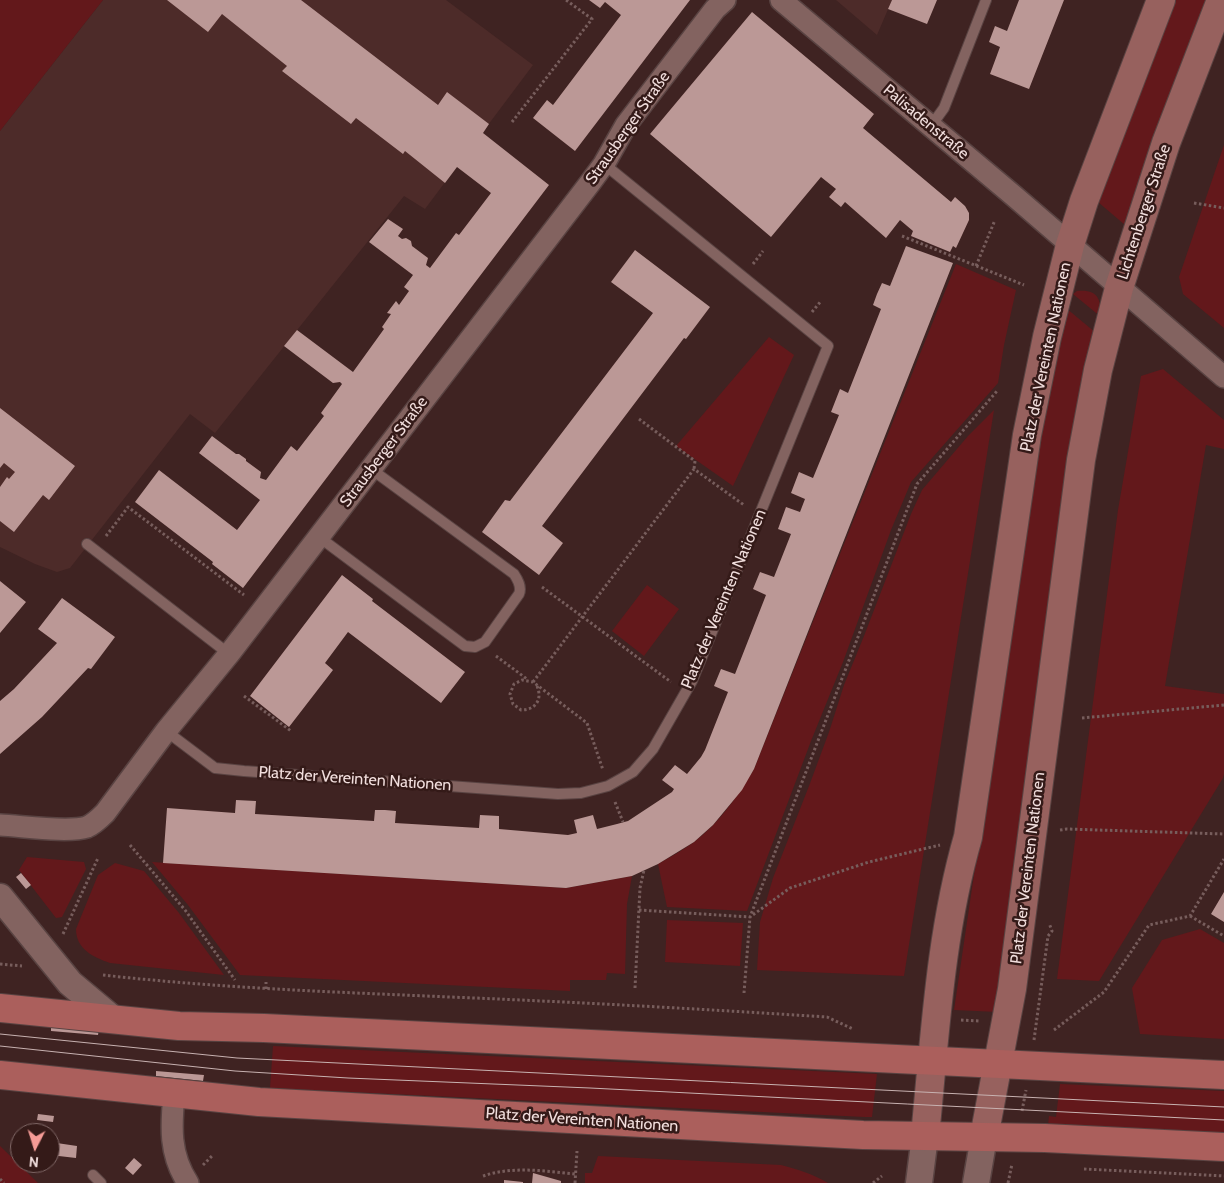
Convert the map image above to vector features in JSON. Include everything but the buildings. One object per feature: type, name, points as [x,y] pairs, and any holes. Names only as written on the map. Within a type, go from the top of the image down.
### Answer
[{"type":"main road","points":[[1070,245],[1097,164],[1161,0]]},
{"type":"main road","name":"Lichtenberger Straße","points":[[1119,288],[1166,143],[1221,0]]},
{"type":"main road","name":"Platz der Vereinten Nationen","points":[[925,1136],[935,1018],[956,878],[968,837],[1028,435],[1047,337],[1070,245]]},
{"type":"main road","name":"Platz der Vereinten Nationen","points":[[984,1137],[1012,989],[1081,460],[1098,370],[1119,288]]},
{"type":"main road","points":[[0,1008],[179,1026],[264,1028],[1224,1075]]},
{"type":"main road","name":"Platz der Vereinten Nationen","points":[[0,1075],[259,1102],[579,1118],[706,1128],[863,1135],[1017,1137],[1224,1147]]},
{"type":"street","name":"Strausberger Straße","points":[[0,825],[74,829],[87,827],[105,813],[166,731],[229,654],[604,164],[626,125],[715,9],[725,0]]},
{"type":"street","name":"Palisadenstraße","points":[[782,0],[1070,245]]},
{"type":"street","name":"Lichtenberger Straße","points":[[1070,245],[1119,288]]},
{"type":"street","points":[[1119,288],[1224,377]]},
{"type":"street","points":[[0,897],[70,983],[113,1019]]},
{"type":"street","points":[[174,1094],[172,1125],[175,1160],[188,1183]]},
{"type":"street","name":"Platz der Vereinten Nationen","points":[[919,1183],[925,1136]]},
{"type":"street","name":"Platz der Vereinten Nationen","points":[[976,1183],[984,1137]]},
{"type":"lane","points":[[931,126],[944,108],[986,0]]},
{"type":"lane","name":"Platz der Vereinten Nationen","points":[[166,731],[215,768],[558,794],[582,793],[608,786],[633,772],[653,749],[692,681],[828,346],[604,164]]},
{"type":"lane","points":[[319,537],[465,646],[471,648],[482,644],[519,594],[520,586],[517,578],[371,469]]},
{"type":"lane","points":[[91,547],[229,654]]},
{"type":"lane","points":[[92,1175],[101,1183]]},
{"type":"path","points":[[512,122],[592,19],[566,0]]},
{"type":"path","points":[[1194,203],[1224,208]]},
{"type":"path","points":[[976,266],[995,220]]},
{"type":"path","points":[[902,236],[1024,285]]},
{"type":"path","points":[[744,993],[750,918],[917,484],[998,391]]},
{"type":"path","points":[[533,682],[694,469],[695,461],[639,419]]},
{"type":"path","points":[[694,469],[759,516]]},
{"type":"path","points":[[91,547],[128,507],[244,595]]},
{"type":"path","points":[[542,587],[685,693]]},
{"type":"path","points":[[482,644],[587,723],[608,786]]},
{"type":"path","points":[[528,680],[517,682],[511,689],[510,699],[517,708],[526,710],[536,705],[540,696],[538,686]]},
{"type":"path","points":[[244,696],[291,731]]},
{"type":"path","points":[[1082,718],[1224,705]]},
{"type":"path","points":[[1032,835],[1067,829],[1224,834]]},
{"type":"path","points":[[130,845],[185,910],[235,980]]},
{"type":"path","points":[[639,910],[750,918],[790,888],[869,862],[930,847]]},
{"type":"path","points":[[61,937],[98,858]]},
{"type":"path","points":[[1190,916],[1224,859]]},
{"type":"path","points":[[635,988],[639,910],[644,870]]},
{"type":"path","points":[[1054,1030],[1104,992],[1149,925],[1190,916],[1224,936]]},
{"type":"path","points":[[0,964],[24,966]]},
{"type":"path","points":[[99,975],[167,982],[266,988],[641,1005],[827,1017],[856,1031]]},
{"type":"path","points":[[266,982],[266,988]]},
{"type":"path","points":[[1008,1183],[1038,1014]]},
{"type":"path","points":[[954,1019],[987,1021]]},
{"type":"path","points":[[575,1183],[576,1151]]},
{"type":"path","points":[[1076,1168],[1224,1176]]},
{"type":"path","points":[[483,1176],[495,1172],[534,1170],[575,1174]]},
{"type":"path","points":[[873,1183],[882,1176]]},
{"type":"path","points":[[0,1179],[4,1183]]},
{"type":"shaded area","points":[[0,0],[103,0],[0,131]]},
{"type":"shaded area","points":[[103,0],[446,0],[533,65],[425,209],[404,196],[215,433],[190,414],[70,568],[57,572],[35,564],[0,547],[0,131]]},
{"type":"shaded area","points":[[836,0],[892,0],[877,35]]},
{"type":"shaded area","points":[[1173,0],[1206,0],[1125,225],[1098,202]]},
{"type":"shaded area","points":[[1224,145],[1224,328],[1183,294],[1179,277]]},
{"type":"shaded area","points":[[956,264],[1016,290],[998,383],[911,482],[891,530],[843,662],[747,911],[667,907],[658,864],[703,835],[735,799],[754,769]]},
{"type":"shaded area","points":[[1077,291],[1090,292],[1097,296],[1101,317],[1073,294]]},
{"type":"shaded area","points":[[1066,308],[1096,333],[998,1012],[954,1010],[1039,435]]},
{"type":"shaded area","points":[[769,337],[794,355],[733,486],[676,446]]},
{"type":"shaded area","points":[[1163,369],[1224,420],[1224,449],[1206,445],[1165,686],[1224,694],[1224,774],[1099,981],[1057,979],[1118,510],[1141,376]]},
{"type":"shaded area","points":[[994,410],[904,976],[757,970],[760,922],[773,878],[829,732],[844,685],[911,514],[922,490],[968,436]]},
{"type":"shaded area","points":[[647,585],[679,609],[644,656],[612,631]]},
{"type":"shaded area","points":[[27,857],[84,862],[86,869],[62,917],[56,918],[19,870]]},
{"type":"shaded area","points":[[152,862],[566,888],[632,876],[627,904],[625,974],[607,973],[606,980],[570,980],[570,991],[240,975],[188,905]]},
{"type":"shaded area","points":[[115,863],[144,871],[179,913],[224,975],[110,963],[92,955],[82,947],[76,929],[98,875]]},
{"type":"shaded area","points":[[667,920],[743,923],[740,966],[665,962]]},
{"type":"shaded area","points":[[1200,929],[1224,943],[1224,1039],[1140,1034],[1132,988],[1162,940]]},
{"type":"shaded area","points":[[273,1046],[877,1074],[872,1117],[865,1117],[270,1088]]},
{"type":"shaded area","points":[[1060,1084],[1224,1091],[1224,1134],[1048,1125],[1049,1116],[1056,1117]]},
{"type":"shaded area","points":[[0,1146],[10,1156],[10,1173],[28,1173],[38,1183],[0,1183]]},
{"type":"shaded area","points":[[598,1156],[781,1165],[810,1174],[828,1183],[585,1183],[585,1173],[592,1173]]},
{"type":"tram line","points":[[0,1034],[237,1058],[1224,1107]]},
{"type":"tram line","points":[[0,1046],[235,1071],[348,1078],[590,1088],[1224,1120]]}]
